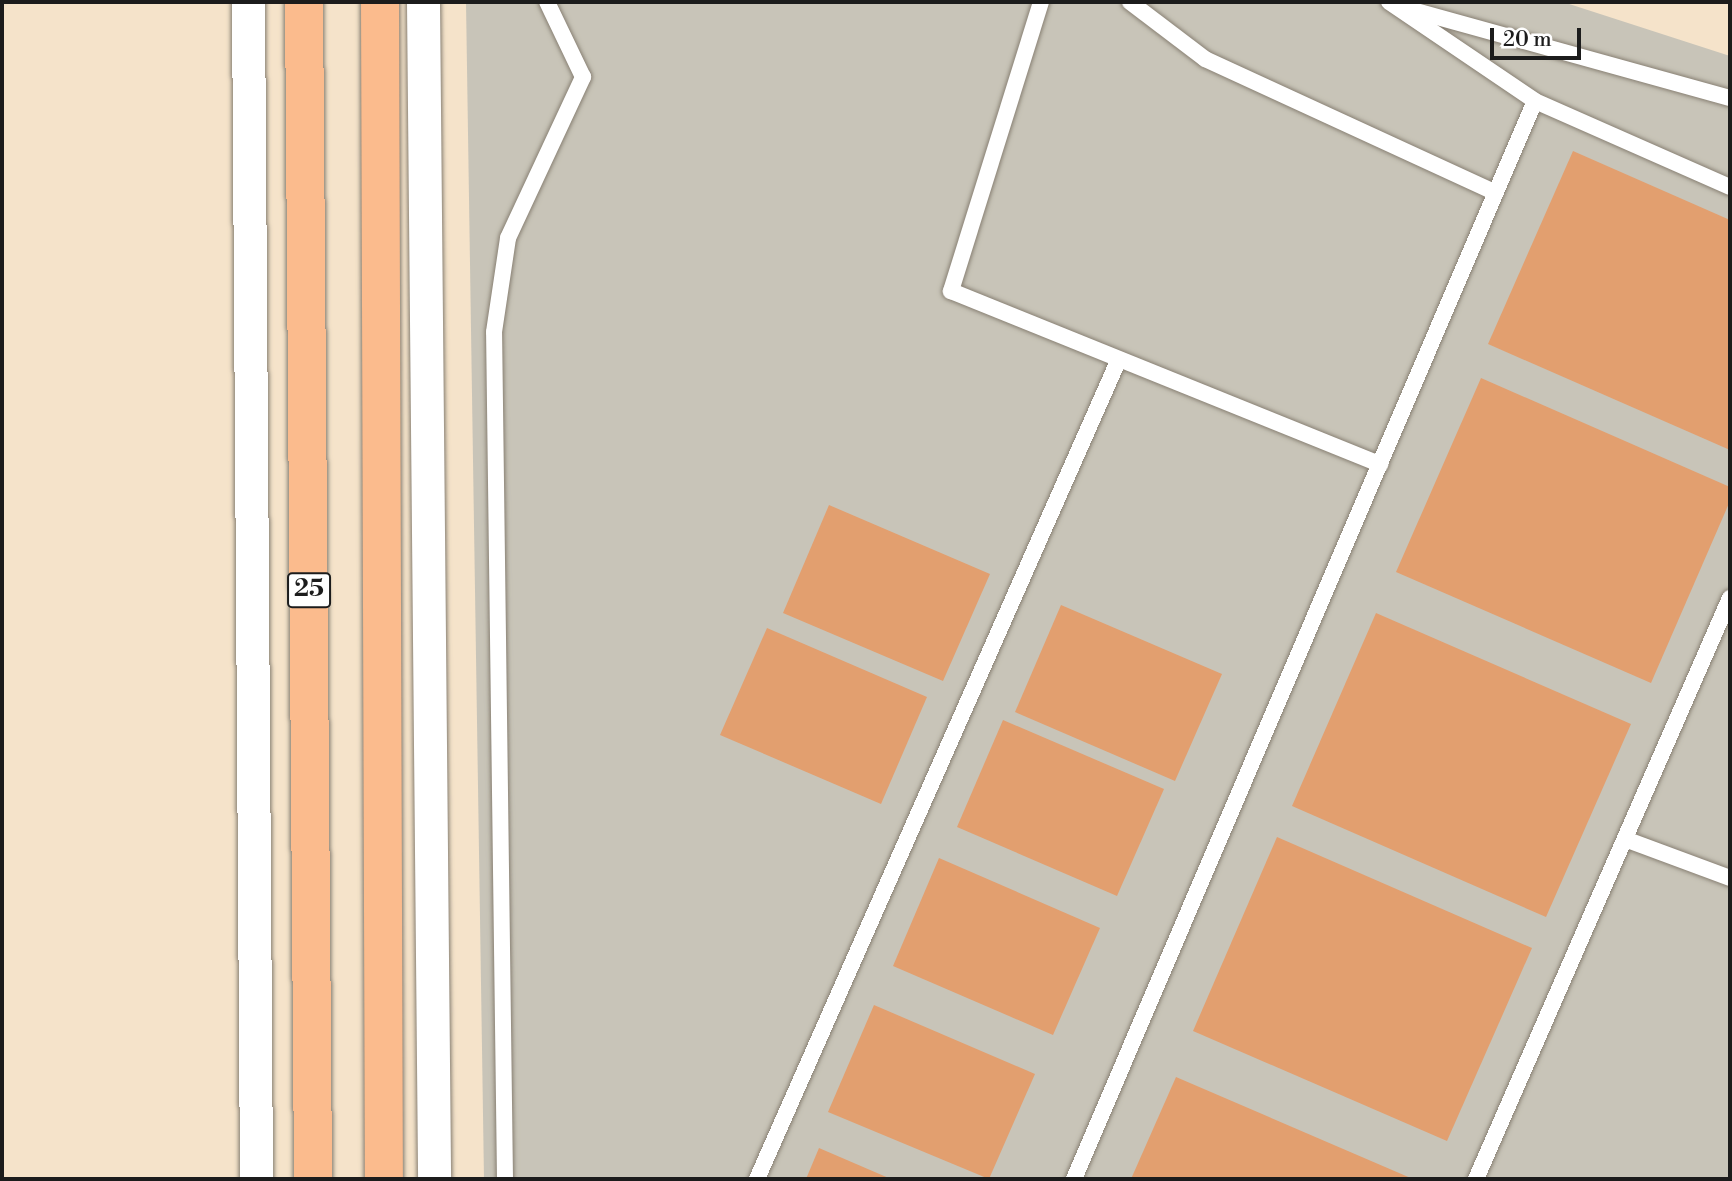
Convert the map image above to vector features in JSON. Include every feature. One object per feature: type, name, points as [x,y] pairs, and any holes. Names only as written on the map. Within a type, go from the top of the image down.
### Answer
[{"type":"main road","name":"25","points":[[304,2],[313,1179]]},
{"type":"main road","points":[[380,2],[384,1179]]},
{"type":"street","points":[[248,2],[256,1179]]},
{"type":"street","points":[[423,2],[434,1179]]},
{"type":"lane","points":[[505,1179],[494,332],[508,238],[583,76],[547,2]]},
{"type":"lane","points":[[1041,2],[951,291],[1380,464]]},
{"type":"lane","points":[[1130,2],[1205,59],[1496,192]]},
{"type":"lane","points":[[1390,3],[1730,98]]},
{"type":"lane","points":[[1390,3],[1535,101],[1730,187]]},
{"type":"lane","points":[[1074,1179],[1535,101]]},
{"type":"lane","points":[[757,1179],[1119,359]]},
{"type":"lane","points":[[1476,1179],[1730,598]]},
{"type":"lane","points":[[1625,839],[1730,878]]},
{"type":"shaded area","points":[[466,2],[1563,2],[1730,56],[1730,1179],[484,1179]]},
{"type":"building","points":[[1573,151],[1730,220],[1730,450],[1488,344]]},
{"type":"building","points":[[1481,378],[1730,487],[1730,501],[1651,683],[1396,572]]},
{"type":"building","points":[[829,505],[990,574],[943,681],[783,613]]},
{"type":"building","points":[[1061,605],[1222,674],[1175,781],[1015,712]]},
{"type":"building","points":[[1376,613],[1631,724],[1546,917],[1292,806]]},
{"type":"building","points":[[767,628],[927,697],[881,804],[720,735]]},
{"type":"building","points":[[1003,720],[1164,789],[1117,896],[957,827]]},
{"type":"building","points":[[1277,837],[1532,948],[1447,1141],[1193,1031]]},
{"type":"building","points":[[939,858],[1100,928],[1053,1035],[893,966]]},
{"type":"building","points":[[874,1005],[1035,1074],[989,1179],[828,1112]]},
{"type":"building","points":[[1176,1077],[1413,1179],[1131,1179]]},
{"type":"building","points":[[819,1148],[891,1179],[806,1179]]}]
